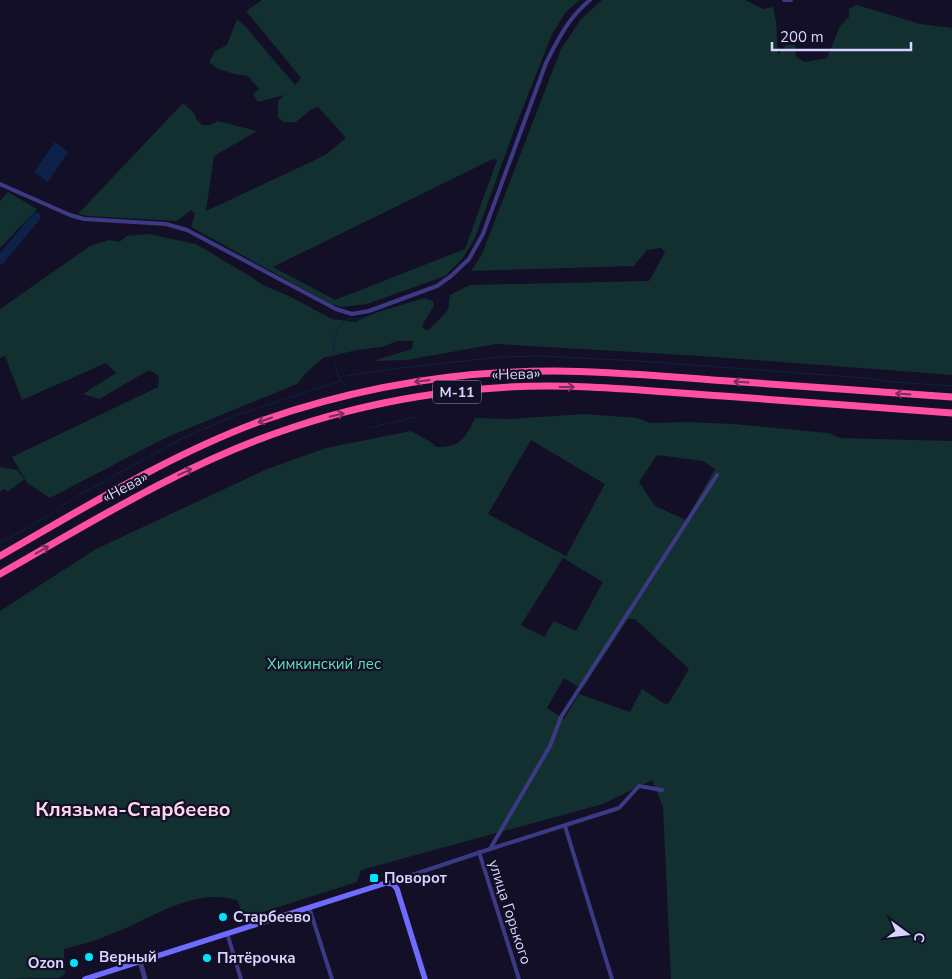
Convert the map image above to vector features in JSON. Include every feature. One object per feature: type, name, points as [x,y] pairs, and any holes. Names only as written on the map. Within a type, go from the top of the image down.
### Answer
[{"type":"highway","name":"«Нева»","points":[[0,556],[134,480],[239,430],[290,412],[379,388],[416,382],[518,372],[588,371],[952,397]]},
{"type":"highway","name":"«Нева»","points":[[0,574],[173,477],[247,444],[324,418],[417,398],[494,388],[587,387],[952,413]]},
{"type":"main road","points":[[85,979],[386,883],[393,884],[397,890],[425,979]]},
{"type":"street","points":[[0,184],[84,220],[166,224],[187,230],[336,309],[352,314],[369,311],[437,286],[469,260],[483,234],[546,63],[559,36],[570,20],[590,0]]},
{"type":"street","points":[[784,0],[791,1]]},
{"type":"street","points":[[490,849],[550,746],[561,717],[717,475]]},
{"type":"street","points":[[393,884],[403,878],[479,852],[618,808],[639,786],[662,790]]},
{"type":"street","points":[[565,826],[612,979]]},
{"type":"street","name":"улица Горького","points":[[479,852],[519,979]]},
{"type":"street","points":[[309,907],[332,979]]},
{"type":"street","points":[[227,933],[241,979]]},
{"type":"street","points":[[140,961],[146,979]]},
{"type":"green space","points":[[262,0],[580,0],[566,12],[552,34],[475,238],[462,259],[445,276],[367,304],[342,307],[331,304],[191,227],[195,213],[191,210],[177,221],[78,214],[183,103],[195,114],[196,119],[202,125],[210,125],[218,121],[257,131],[214,156],[206,211],[327,154],[346,138],[318,107],[310,110],[296,122],[284,122],[278,118],[278,101],[284,95],[258,102],[253,94],[259,89],[248,76],[216,68],[209,62],[215,51],[227,45],[237,19],[295,85],[301,78],[246,11]],"holes":[[[493,159],[497,160],[465,249],[335,300],[273,267]]]},
{"type":"green space","points":[[602,0],[745,0],[763,9],[773,7],[776,21],[778,55],[786,45],[795,45],[796,57],[805,62],[827,58],[840,26],[849,17],[849,9],[857,5],[920,24],[952,28],[952,375],[701,356],[496,344],[407,360],[373,361],[412,349],[413,341],[397,341],[382,347],[357,350],[323,358],[297,384],[165,438],[50,498],[27,483],[12,457],[158,387],[159,376],[149,370],[99,399],[83,394],[116,373],[106,363],[22,400],[5,356],[0,358],[0,309],[90,246],[109,240],[119,242],[127,236],[148,234],[196,244],[263,285],[289,296],[332,319],[355,322],[375,313],[424,298],[433,301],[434,305],[422,326],[425,330],[430,329],[448,310],[450,295],[470,285],[649,281],[665,252],[661,248],[647,250],[634,266],[471,271],[482,254],[561,49],[581,19]]},
{"type":"green space","points":[[8,192],[37,209],[0,248],[0,201]]},
{"type":"green space","name":"Химкинский лес","points":[[584,414],[637,418],[651,423],[733,424],[828,433],[840,438],[952,441],[952,979],[671,979],[663,807],[652,780],[603,804],[361,870],[357,882],[244,918],[237,900],[220,897],[187,901],[125,929],[64,949],[65,974],[59,978],[0,979],[0,611],[96,549],[267,469],[326,448],[411,431],[431,442],[436,447],[451,446],[465,436],[475,418],[509,419]],"holes":[[[531,440],[605,484],[566,556],[488,514]],[[657,455],[703,461],[715,469],[686,520],[655,506],[639,482]],[[563,558],[603,582],[576,631],[554,621],[544,637],[521,625]],[[628,619],[635,619],[689,669],[669,703],[665,704],[642,689],[630,712],[579,694],[564,719],[547,708],[564,678],[582,689]]]},
{"type":"green space","points":[[0,467],[17,470],[24,479],[8,492],[5,489],[0,491]]},
{"type":"water","points":[[55,142],[68,152],[48,182],[34,172]]},
{"type":"waterway","points":[[0,260],[36,217]]},
{"type":"waterway","points":[[334,354],[335,339],[340,325],[349,319],[365,318]]},
{"type":"waterway","points":[[346,376],[500,357],[541,356],[639,361],[952,386]]},
{"type":"waterway","points":[[335,362],[337,372],[346,386]]},
{"type":"waterway","points":[[0,543],[49,515],[77,496],[185,437],[237,415],[340,381]]},
{"type":"waterway","points":[[370,428],[415,417]]},
{"type":"waterway","points":[[375,418],[380,425]]},
{"type":"place","name":"Поворот","points":[[374,878]]},
{"type":"place","name":"Старбеево","points":[[223,917]]},
{"type":"place","name":"Верный","points":[[89,957]]},
{"type":"place","name":"Пятёрочка","points":[[207,958]]},
{"type":"place","name":"Ozon","points":[[74,963]]},
{"type":"district","name":"Клязьма-Старбеево","points":[[133,809]]}]
